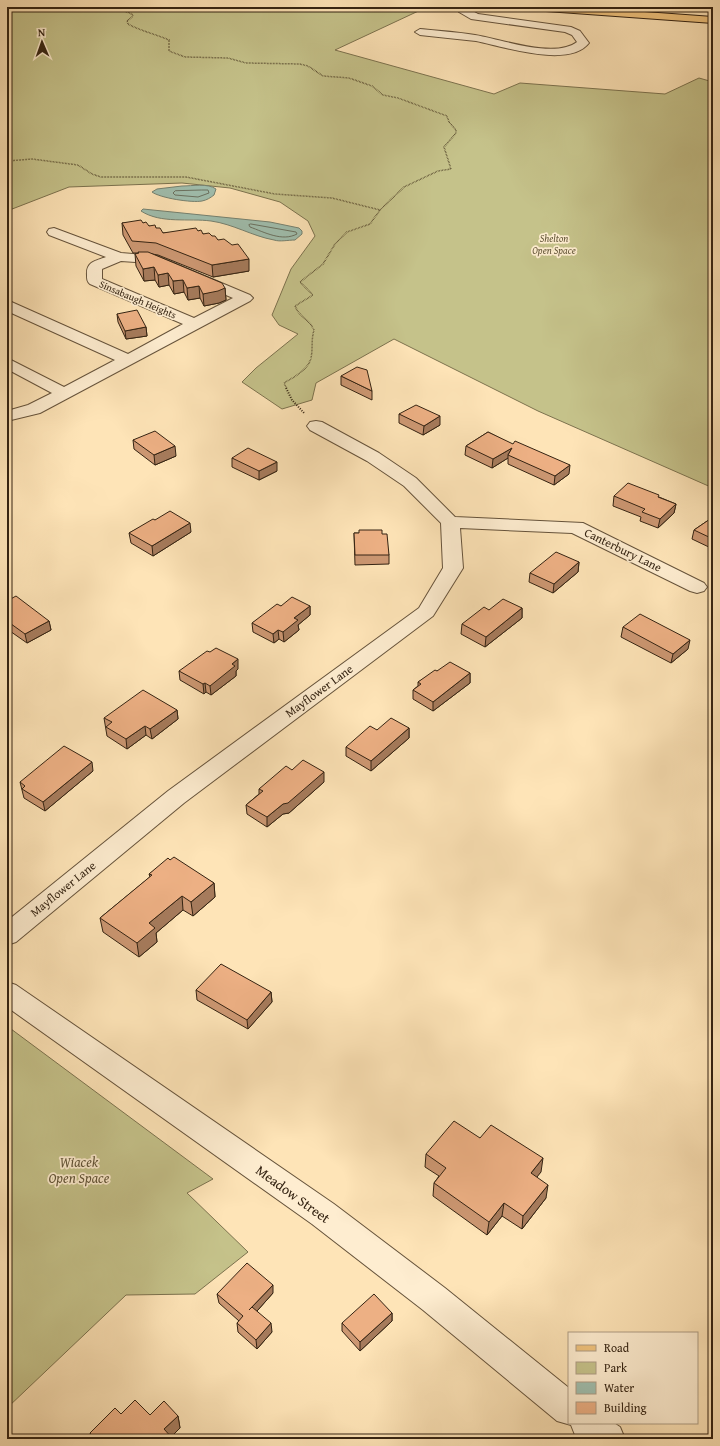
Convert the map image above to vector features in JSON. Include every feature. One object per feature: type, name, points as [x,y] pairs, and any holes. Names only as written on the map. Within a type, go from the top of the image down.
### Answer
[{"type":"main road","points":[[532,7],[713,20]]},
{"type":"street","points":[[420,32],[475,38],[547,52],[573,49],[580,47],[583,43],[576,33],[567,29],[475,17],[463,10],[464,7]]},
{"type":"street","name":"Sinsabaugh Heights","points":[[7,416],[34,409],[245,298],[152,259],[119,257],[54,232]]},
{"type":"street","name":"Sinsabaugh Heights","points":[[119,257],[94,267],[95,281],[195,324]]},
{"type":"street","points":[[7,305],[128,360]]},
{"type":"street","points":[[7,363],[64,393]]},
{"type":"street","points":[[316,426],[373,456],[410,482],[450,522]]},
{"type":"street","name":"Canterbury Lane","points":[[450,522],[576,527],[697,587]]},
{"type":"street","name":"Mayflower Lane","points":[[7,935],[176,797],[426,612],[453,568],[450,522]]},
{"type":"street","name":"Meadow Street","points":[[7,993],[323,1214],[434,1299],[568,1407]]},
{"type":"street","points":[[588,1424],[608,1439]]},
{"type":"path","points":[[114,7],[132,14],[133,16],[127,21],[128,24],[142,31],[154,33],[168,40],[170,43],[168,51],[173,54],[185,57],[233,58],[246,63],[300,64],[308,66],[323,76],[349,78],[372,86],[383,95],[398,98],[424,109],[448,116],[449,122],[456,130],[456,133],[445,142],[444,146],[451,169],[438,171],[404,187],[380,210],[370,224],[347,232],[335,244],[323,264],[300,282],[313,295],[312,298],[295,306],[299,315],[312,324],[314,330],[311,358],[301,373],[284,383],[292,400],[316,426]]},
{"type":"path","points":[[7,161],[32,158],[78,165],[92,174],[101,177],[186,177],[275,194],[332,198],[380,210]]},
{"type":"green space","name":"Shelton Open Space","points":[[7,7],[427,7],[335,50],[494,94],[520,83],[665,94],[699,78],[713,82],[713,488],[538,411],[394,339],[316,383],[312,400],[282,409],[242,382],[256,368],[298,334],[279,325],[272,315],[291,269],[315,236],[308,221],[280,202],[230,188],[182,183],[69,187],[7,211]]},
{"type":"green space","name":"Wiacek Open Space","points":[[7,1026],[213,1179],[187,1193],[248,1252],[195,1294],[126,1295],[7,1408]]},
{"type":"water","points":[[204,185],[216,189],[214,195],[202,201],[184,201],[152,192],[157,189]]},
{"type":"water","points":[[143,209],[270,222],[299,228],[302,231],[302,234],[295,240],[276,241],[235,227],[211,221],[157,218],[141,211]]},
{"type":"building","points":[[141,220],[143,223],[146,222],[149,226],[155,225],[156,228],[160,228],[163,233],[196,228],[198,231],[201,230],[203,234],[209,233],[212,236],[215,236],[218,240],[224,239],[232,245],[238,244],[249,259],[212,265],[156,243],[132,241],[122,223]]},
{"type":"building","points":[[138,252],[148,252],[222,283],[225,288],[203,294],[199,286],[187,288],[183,280],[173,281],[168,273],[158,275],[154,267],[143,269],[135,254],[139,253]]},
{"type":"building","points":[[137,310],[146,327],[125,331],[117,314]]},
{"type":"building","points":[[357,367],[367,370],[372,391],[341,376]]},
{"type":"building","points":[[416,405],[440,416],[424,426],[399,414]]},
{"type":"building","points":[[155,431],[175,446],[154,455],[133,440]]},
{"type":"building","points":[[488,432],[513,444],[515,441],[570,465],[555,476],[508,455],[512,448],[493,459],[466,446]]},
{"type":"building","points":[[248,448],[277,462],[259,471],[232,458]]},
{"type":"building","points":[[628,483],[659,495],[658,497],[676,504],[660,519],[642,512],[645,509],[614,496]]},
{"type":"building","points":[[170,511],[190,523],[152,546],[129,533],[153,519],[155,520]]},
{"type":"building","points":[[713,517],[713,539],[694,530]]},
{"type":"building","points":[[359,530],[382,530],[382,534],[387,534],[389,555],[355,555],[354,533],[359,533]]},
{"type":"building","points":[[556,552],[579,562],[554,584],[530,573]]},
{"type":"building","points":[[16,596],[49,621],[25,634],[7,621],[7,601]]},
{"type":"building","points":[[292,597],[310,606],[294,618],[298,620],[283,632],[278,630],[273,634],[252,623],[277,604],[281,606]]},
{"type":"building","points":[[503,599],[522,608],[486,637],[462,624],[484,607],[489,610]]},
{"type":"building","points":[[640,614],[690,640],[673,654],[623,627]]},
{"type":"building","points":[[216,648],[238,659],[232,664],[235,666],[210,686],[205,683],[203,684],[179,671],[207,651],[210,652]]},
{"type":"building","points":[[450,662],[470,673],[433,702],[413,690],[421,684],[418,682]]},
{"type":"building","points":[[143,690],[177,710],[150,729],[145,726],[126,739],[106,727],[112,722],[104,718]]},
{"type":"building","points":[[391,718],[409,728],[371,761],[346,747],[370,726],[377,730]]},
{"type":"building","points":[[64,746],[92,762],[43,802],[22,789],[25,786],[20,782]]},
{"type":"building","points":[[303,760],[324,772],[288,803],[283,804],[267,817],[246,805],[263,791],[259,789],[286,766],[292,770]]},
{"type":"building","points":[[174,857],[214,883],[191,902],[182,896],[149,923],[155,928],[137,943],[100,918],[152,875],[149,874],[168,858],[170,860]]},
{"type":"building","points":[[221,964],[271,992],[247,1020],[196,990]]},
{"type":"building","points":[[454,1121],[480,1138],[491,1125],[543,1158],[531,1173],[548,1185],[523,1216],[504,1203],[489,1222],[434,1183],[446,1168],[426,1154]]},
{"type":"building","points":[[247,1263],[273,1285],[249,1310],[252,1307],[271,1323],[256,1340],[237,1323],[243,1316],[217,1294]]},
{"type":"building","points":[[374,1294],[392,1313],[360,1342],[342,1323]]},
{"type":"building","points":[[135,1400],[150,1415],[164,1401],[178,1416],[164,1429],[173,1439],[96,1439],[90,1433],[115,1408],[121,1414]]}]
